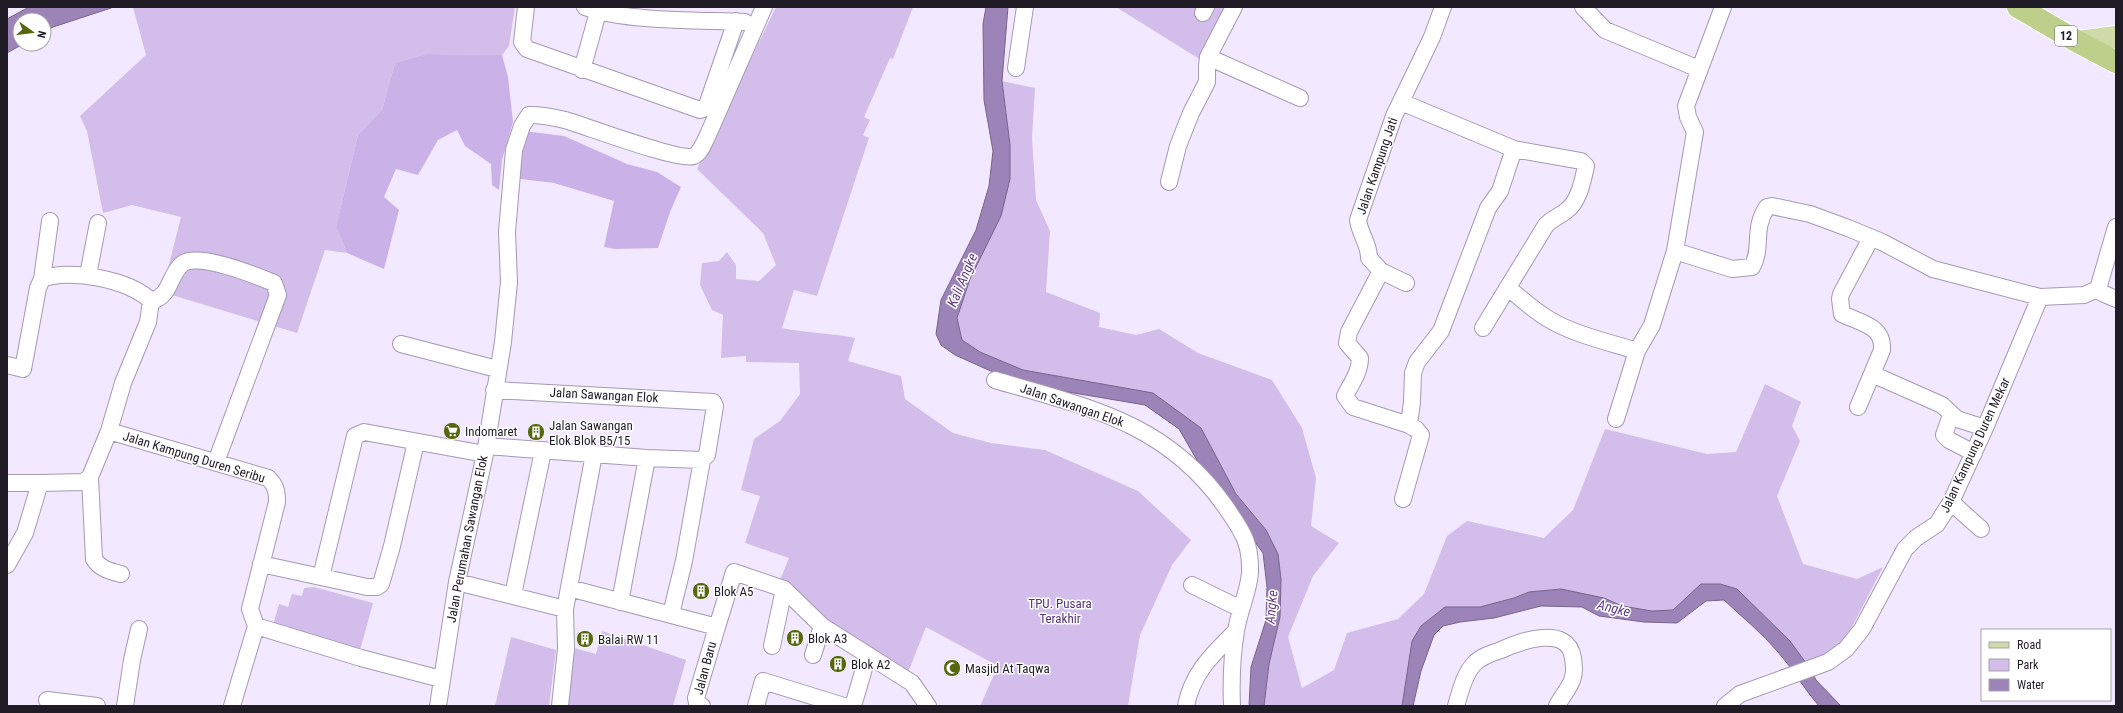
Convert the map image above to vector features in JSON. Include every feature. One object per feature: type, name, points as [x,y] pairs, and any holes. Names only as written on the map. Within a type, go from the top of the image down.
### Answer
[{"type":"highway","name":"12","points":[[2018,7],[2116,62]]},
{"type":"highway","name":"12","points":[[2042,7],[2111,41]]},
{"type":"main road","points":[[2078,42],[2111,41]]},
{"type":"street","points":[[526,7],[523,35],[524,46],[533,52],[700,110],[706,108],[736,22]]},
{"type":"street","name":"Jalan Perumahan Sawangan Elok","points":[[438,706],[457,582],[485,450],[507,313],[509,267],[506,232],[514,150],[522,126],[529,115],[564,120],[668,153],[686,158],[692,157],[697,154],[707,137],[764,7]]},
{"type":"street","points":[[1016,68],[1025,7]]},
{"type":"street","points":[[1169,182],[1178,146],[1191,113],[1209,76],[1206,66],[1208,57],[1234,7]]},
{"type":"street","name":"Jalan Kampung Jati","points":[[1381,271],[1369,258],[1369,248],[1359,231],[1358,220],[1394,116],[1432,37],[1443,7]]},
{"type":"street","points":[[1583,7],[1605,30],[1699,69]]},
{"type":"street","points":[[1616,419],[1637,351],[1652,325],[1675,251],[1695,132],[1688,117],[1686,106],[1724,7]]},
{"type":"street","points":[[582,70],[592,9],[658,18],[757,22]]},
{"type":"street","points":[[1208,57],[1300,98]]},
{"type":"street","points":[[1401,102],[1514,149],[1581,162],[1586,166],[1583,180],[1573,203],[1567,210],[1553,218],[1546,225],[1483,328]]},
{"type":"street","points":[[1409,425],[1412,402],[1413,373],[1417,362],[1441,331],[1488,208],[1500,191],[1514,149]]},
{"type":"street","points":[[1675,251],[1732,269],[1752,267],[1756,260],[1757,232],[1762,214],[1767,207],[1772,206],[1810,214],[1871,238],[1933,269],[2040,297],[2084,295],[2098,289]]},
{"type":"street","points":[[7,365],[23,369],[38,288],[42,279],[50,221]]},
{"type":"street","points":[[88,275],[98,222]]},
{"type":"street","points":[[2098,289],[2116,227]]},
{"type":"street","points":[[1858,407],[1882,350],[1883,340],[1878,331],[1842,314],[1840,299],[1871,238]]},
{"type":"street","points":[[151,301],[164,296],[181,264],[189,260],[197,259],[254,274],[274,283],[278,295],[216,462]]},
{"type":"street","points":[[1403,499],[1421,435],[1416,429],[1409,425],[1353,406],[1345,396],[1359,369],[1360,362],[1360,358],[1347,344],[1347,338],[1381,271],[1406,282]]},
{"type":"street","points":[[42,279],[50,276],[88,275],[143,293],[151,301]]},
{"type":"street","points":[[1508,288],[1538,313],[1551,320],[1571,329],[1637,351]]},
{"type":"street","points":[[2098,289],[2102,293],[2116,299]]},
{"type":"street","name":"Jalan Kampung Duren Mekar","points":[[1725,706],[1740,694],[1828,662],[1854,642],[1905,549],[1916,538],[1937,524],[1951,502],[1985,428],[2040,297]]},
{"type":"street","points":[[109,431],[123,383],[148,322],[151,301]]},
{"type":"street","points":[[402,344],[498,369]]},
{"type":"street","points":[[1872,374],[1942,405],[1957,419],[1985,428]]},
{"type":"street","name":"Jalan Sawangan Elok","points":[[995,380],[1111,416],[1140,430],[1177,453],[1211,487],[1244,534],[1248,548],[1250,573],[1236,631],[1232,676],[1232,706]]},
{"type":"street","name":"Jalan Sawangan Elok","points":[[494,390],[713,402],[715,406],[707,455],[702,460]]},
{"type":"street","points":[[1951,415],[1944,435],[1949,440],[1974,453]]},
{"type":"street","name":"Jalan Kampung Duren Seribu","points":[[90,477],[109,431],[264,476],[274,483],[277,491],[277,502],[250,609],[256,626]]},
{"type":"street","points":[[321,577],[355,436],[364,432],[416,442],[485,450],[543,450],[647,458],[702,460],[684,561],[671,614]]},
{"type":"street","points":[[262,564],[367,587],[377,587],[381,584],[392,546],[416,442]]},
{"type":"street","points":[[513,596],[543,450]]},
{"type":"street","points":[[560,706],[566,649],[565,609],[594,454]]},
{"type":"street","points":[[620,602],[647,458]]},
{"type":"street","points":[[7,483],[83,482],[90,477]]},
{"type":"street","points":[[90,477],[94,559],[97,565],[106,570],[121,574]]},
{"type":"street","points":[[7,567],[25,533],[40,483]]},
{"type":"street","points":[[1951,502],[1981,529]]},
{"type":"street","points":[[569,588],[717,626],[734,572],[784,589],[822,626],[912,683],[928,706]]},
{"type":"street","points":[[457,582],[565,609]]},
{"type":"street","points":[[1192,585],[1241,609]]},
{"type":"street","points":[[772,646],[784,589]]},
{"type":"street","points":[[232,706],[256,626],[361,658],[442,679]]},
{"type":"street","name":"Jalan Baru","points":[[702,706],[697,702],[696,698],[717,626]]},
{"type":"street","points":[[813,655],[822,626]]},
{"type":"street","points":[[125,706],[132,660],[139,629]]},
{"type":"street","points":[[1186,706],[1189,693],[1201,667],[1236,631]]},
{"type":"street","points":[[1456,706],[1461,690],[1474,664],[1486,656],[1511,646],[1539,638],[1562,641],[1568,644],[1572,655],[1573,678],[1557,706]]},
{"type":"street","points":[[853,706],[868,655]]},
{"type":"street","points":[[756,706],[763,681],[828,704],[844,706]]},
{"type":"street","points":[[47,700],[97,706]]},
{"type":"green space","points":[[133,7],[515,7],[509,46],[502,55],[426,54],[395,63],[382,110],[358,135],[336,227],[347,253],[325,250],[297,333],[162,292],[181,217],[132,205],[103,213],[87,131],[80,116],[146,55]]},
{"type":"green space","name":"TPU. Pusara Terakhir","points":[[776,7],[913,7],[893,59],[890,58],[864,117],[870,120],[863,135],[869,138],[817,296],[794,290],[782,328],[855,338],[848,361],[901,376],[905,399],[953,433],[991,443],[1045,450],[1138,491],[1191,540],[1172,565],[1140,635],[1128,706],[980,706],[998,666],[926,627],[907,675],[776,590],[789,558],[745,543],[760,496],[741,490],[754,439],[780,421],[800,394],[799,363],[746,362],[746,356],[721,358],[723,315],[712,310],[700,285],[702,263],[719,261],[727,252],[736,265],[736,279],[759,281],[776,265],[763,233],[697,169]]},
{"type":"green space","points":[[1116,7],[1229,7],[1204,62]]},
{"type":"green space","points":[[1002,81],[1035,88],[1032,138],[1036,200],[1050,231],[1046,292],[1100,313],[1099,327],[1136,335],[1159,329],[1198,353],[1272,380],[1302,428],[1316,478],[1311,526],[1339,543],[1313,576],[1288,637],[1302,688],[1334,670],[1347,633],[1398,619],[1424,594],[1447,536],[1467,521],[1544,538],[1573,510],[1605,429],[1707,454],[1736,452],[1765,384],[1801,402],[1792,426],[1800,441],[1777,496],[1803,564],[1857,579],[1883,567],[1840,650],[1811,670],[1790,641],[1737,589],[1701,584],[1673,610],[1652,611],[1622,606],[1604,598],[1561,589],[1529,592],[1514,598],[1480,607],[1445,607],[1421,626],[1412,641],[1402,706],[1264,706],[1269,664],[1280,617],[1266,530],[1236,494],[1201,428],[1125,388],[1023,370],[980,352],[962,340],[957,318],[970,279],[1001,216],[1010,145]]},
{"type":"green space","points":[[314,587],[373,603],[356,665],[269,639],[279,604],[288,607],[292,594],[302,596],[304,588]]},
{"type":"green space","points":[[602,631],[686,660],[673,706],[573,706],[559,702],[570,647],[596,654]]},
{"type":"green space","points":[[511,637],[556,650],[549,706],[495,706]]},
{"type":"shaded area","points":[[426,54],[502,55],[508,77],[513,122],[502,160],[499,190],[492,185],[491,164],[465,146],[457,130],[438,140],[418,175],[396,169],[384,197],[399,210],[384,269],[347,253],[336,227],[358,135],[382,110],[395,63]]},
{"type":"shaded area","points":[[524,131],[564,136],[627,164],[657,172],[681,187],[670,212],[658,248],[615,249],[604,247],[614,201],[554,183],[513,178]]},
{"type":"water","points":[[29,7],[114,7],[52,28],[52,12],[20,12]]},
{"type":"water","points":[[986,7],[1008,7],[1002,81],[1010,145],[1010,179],[1001,216],[970,279],[957,318],[962,340],[980,352],[1023,370],[1153,393],[1201,428],[1236,494],[1266,530],[1278,554],[1281,579],[1280,617],[1269,664],[1264,706],[1249,706],[1251,667],[1266,620],[1267,587],[1263,553],[1205,474],[1179,429],[1145,405],[1062,391],[1037,389],[1013,381],[955,355],[941,345],[936,334],[941,300],[976,230],[989,186],[993,151],[984,100],[983,24]]},
{"type":"water","points":[[12,16],[12,50],[7,53],[7,19]]},
{"type":"water","name":"Angke","points":[[1701,584],[1720,584],[1737,589],[1790,641],[1811,670],[1816,680],[1841,706],[1819,706],[1772,645],[1724,600],[1706,601],[1677,623],[1644,622],[1599,616],[1582,607],[1541,606],[1494,618],[1460,622],[1443,626],[1434,635],[1421,671],[1413,706],[1402,706],[1412,641],[1421,626],[1445,607],[1480,607],[1514,598],[1529,592],[1561,589],[1604,598],[1622,606],[1652,611],[1673,610]]},
{"type":"place","name":"Indomaret","points":[[452,431]]},
{"type":"place","name":"Jalan Sawangan Elok Blok B5/15","points":[[536,432]]},
{"type":"place","name":"Blok A5","points":[[701,591]]},
{"type":"place","name":"Blok A3","points":[[795,638]]},
{"type":"place","name":"Balai RW 11","points":[[585,639]]},
{"type":"place","name":"Blok A2","points":[[838,664]]},
{"type":"place","name":"Masjid At Taqwa","points":[[952,668]]},
{"type":"water label","name":"Kali Angke","points":[[962,280]]}]
